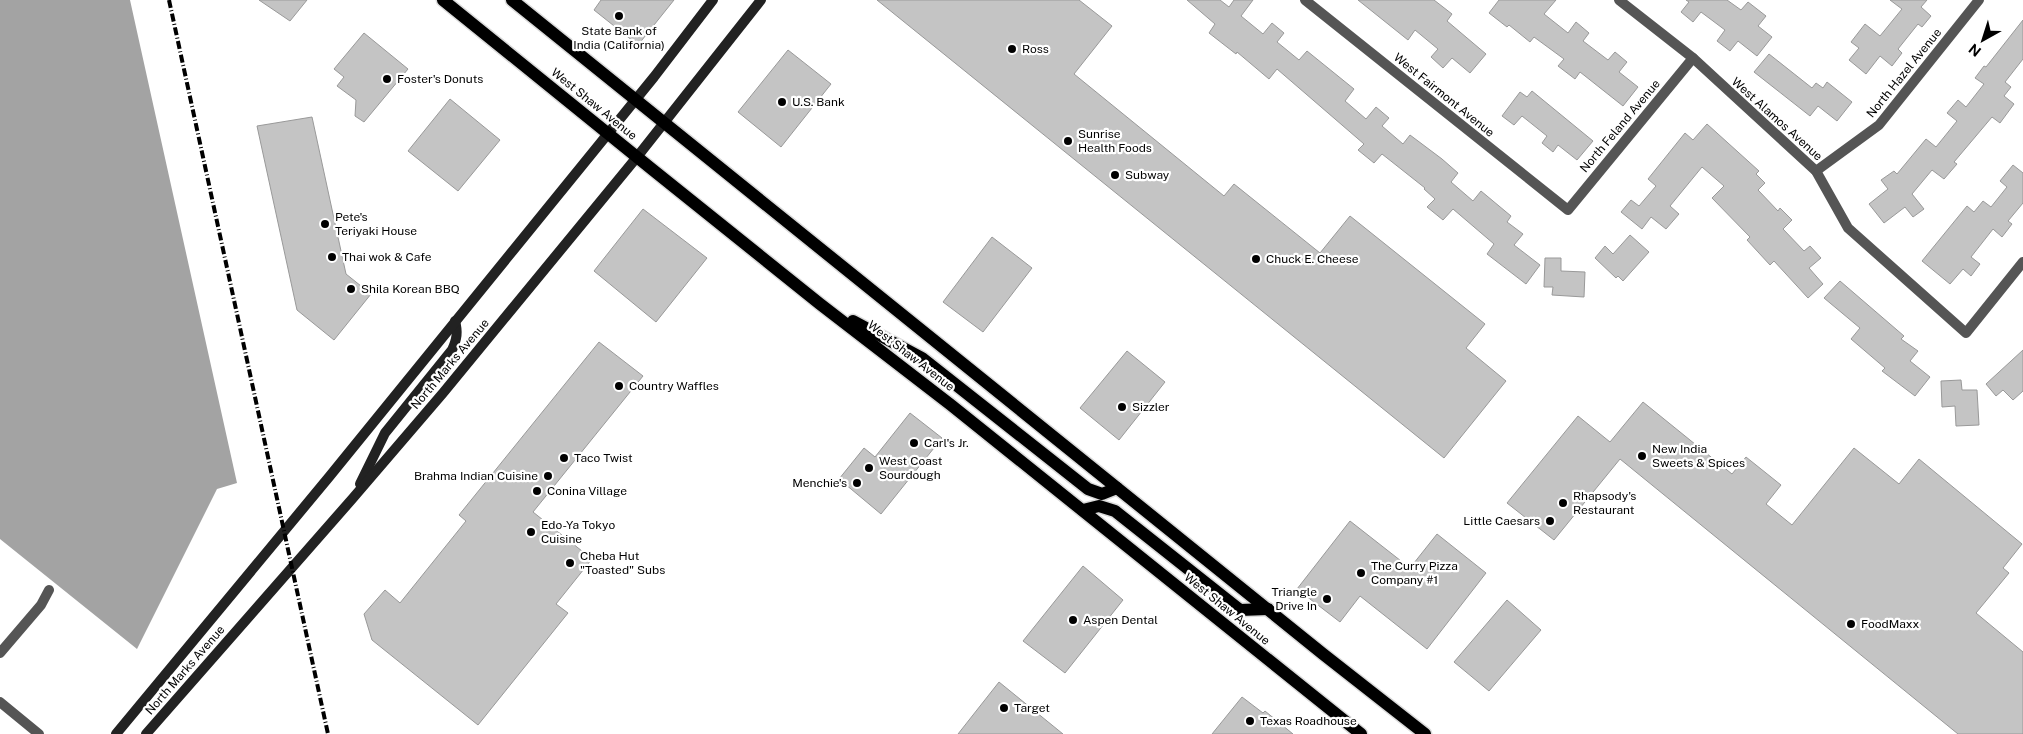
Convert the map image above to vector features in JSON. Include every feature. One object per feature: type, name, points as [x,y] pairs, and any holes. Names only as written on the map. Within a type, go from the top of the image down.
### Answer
[{"type":"main road","name":"West Shaw Avenue","points":[[443,0],[820,304],[951,404],[1361,734]]},
{"type":"main road","name":"West Shaw Avenue","points":[[512,0],[1425,734]]},
{"type":"main road","name":"North Marks Avenue","points":[[116,734],[329,477],[714,0]]},
{"type":"main road","name":"North Marks Avenue","points":[[146,734],[354,498],[443,393],[637,157],[761,0]]},
{"type":"main road","points":[[820,304],[922,358],[1088,489],[1102,494],[1117,488]]},
{"type":"main road","points":[[354,498],[385,433],[452,350],[457,339],[458,330],[455,320]]},
{"type":"main road","points":[[1083,510],[1099,506],[1115,511],[1240,610],[1268,609]]},
{"type":"street","name":"West Fairmont Avenue","points":[[1305,0],[1568,210]]},
{"type":"street","name":"West Alamos Avenue","points":[[1619,0],[1693,58],[1816,170],[1848,228],[1966,332],[2023,262]]},
{"type":"street","name":"North Hazel Avenue","points":[[1816,170],[1879,125],[1979,0]]},
{"type":"street","name":"North Feland Avenue","points":[[1568,210],[1693,58]]},
{"type":"street","points":[[0,654],[40,605],[49,590]]},
{"type":"street","points":[[0,702],[39,734]]},
{"type":"shaded area","points":[[0,0],[130,0],[237,483],[217,489],[137,649],[0,539]]},
{"type":"building","points":[[259,0],[307,0],[290,21]]},
{"type":"building","points":[[601,0],[674,0],[638,45],[594,10]]},
{"type":"building","points":[[877,0],[1079,0],[1112,26],[1074,74],[1224,196],[1234,184],[1320,253],[1350,216],[1485,324],[1466,348],[1506,381],[1444,458]]},
{"type":"building","points":[[1187,0],[1220,0],[1229,7],[1234,0],[1253,0],[1241,16],[1263,34],[1272,23],[1284,33],[1277,42],[1299,60],[1307,51],[1354,89],[1345,101],[1366,119],[1376,107],[1389,118],[1382,126],[1403,144],[1410,135],[1458,173],[1451,182],[1473,201],[1481,191],[1511,216],[1507,222],[1523,234],[1514,245],[1540,265],[1526,284],[1487,254],[1494,244],[1453,209],[1443,220],[1427,207],[1435,199],[1425,188],[1382,154],[1374,163],[1358,150],[1364,144],[1277,69],[1269,79],[1237,52],[1236,54],[1209,33],[1215,24]]},
{"type":"building","points":[[1358,0],[1434,0],[1452,14],[1447,21],[1486,54],[1470,73],[1452,58],[1443,68],[1431,57],[1438,49],[1415,30],[1408,40]]},
{"type":"building","points":[[1499,0],[1556,0],[1544,14],[1568,33],[1576,22],[1589,33],[1583,41],[1608,60],[1615,52],[1627,62],[1619,72],[1638,87],[1623,106],[1580,72],[1575,79],[1558,66],[1564,59],[1534,37],[1530,42],[1509,25],[1507,27],[1489,13]]},
{"type":"building","points":[[1686,0],[1727,0],[1741,10],[1748,2],[1766,16],[1758,26],[1772,37],[1757,56],[1738,41],[1730,51],[1717,41],[1725,30],[1701,12],[1693,22],[1681,12],[1689,2]]},
{"type":"building","points":[[1890,0],[1927,0],[1921,7],[1931,16],[1922,27],[1918,24],[1898,49],[1902,53],[1892,66],[1880,56],[1866,74],[1849,60],[1859,48],[1851,42],[1865,24],[1880,36],[1902,9]]},
{"type":"building","points":[[2023,20],[2023,59],[2005,82],[2011,87],[2004,96],[2014,104],[2000,123],[1992,117],[1954,162],[1957,164],[1944,179],[1932,170],[1912,194],[1924,209],[1913,217],[1905,207],[1884,223],[1869,204],[1888,189],[1881,180],[1894,171],[1897,174],[1926,139],[1936,147],[1957,121],[1947,113],[1958,100],[1966,107],[1984,84],[1975,78]]},
{"type":"building","points":[[364,33],[408,69],[364,122],[355,116],[356,100],[337,86],[344,77],[334,69]]},
{"type":"building","points":[[788,50],[831,84],[781,147],[738,112]]},
{"type":"building","points":[[1769,54],[1812,88],[1816,83],[1823,88],[1827,82],[1852,102],[1837,121],[1818,106],[1810,116],[1754,72]]},
{"type":"building","points":[[1532,91],[1593,141],[1577,160],[1558,145],[1553,152],[1542,143],[1547,136],[1522,116],[1514,125],[1502,116],[1520,92],[1527,97]]},
{"type":"building","points":[[450,99],[500,140],[458,191],[408,151]]},
{"type":"building","points":[[312,117],[346,274],[371,294],[334,340],[297,310],[257,126]]},
{"type":"building","points":[[1707,124],[1759,171],[1756,174],[1765,183],[1758,190],[1778,211],[1780,208],[1792,220],[1783,229],[1804,251],[1810,246],[1821,258],[1809,268],[1823,284],[1808,298],[1774,261],[1770,265],[1747,240],[1750,237],[1712,198],[1724,186],[1702,167],[1670,206],[1679,214],[1666,229],[1651,217],[1642,229],[1621,212],[1631,200],[1639,206],[1656,186],[1648,179],[1685,133],[1693,140]]},
{"type":"building","points":[[2013,165],[2023,173],[2023,203],[2008,221],[2012,224],[2002,237],[1993,229],[1971,257],[1980,264],[1971,276],[1963,269],[1950,284],[1922,261],[1967,206],[1974,212],[1983,201],[1991,207],[2007,187],[2000,181]]},
{"type":"building","points":[[643,209],[707,258],[656,322],[594,271]]},
{"type":"building","points":[[1630,235],[1649,252],[1623,281],[1618,276],[1616,278],[1595,258],[1605,246],[1613,254]]},
{"type":"building","points":[[992,237],[1032,268],[983,332],[943,302]]},
{"type":"building","points":[[1545,258],[1561,258],[1561,271],[1585,272],[1584,297],[1552,295],[1553,287],[1544,287]]},
{"type":"building","points":[[1840,281],[1904,336],[1901,339],[1918,351],[1910,361],[1930,377],[1915,396],[1882,371],[1885,368],[1851,339],[1860,328],[1824,298]]},
{"type":"building","points":[[599,342],[643,376],[533,512],[592,559],[556,604],[568,613],[478,725],[372,640],[364,614],[385,590],[400,603],[466,521],[459,515]]},
{"type":"building","points":[[2023,350],[2023,391],[2013,400],[2003,390],[1996,396],[1986,384]]},
{"type":"building","points":[[1127,351],[1165,382],[1119,440],[1080,408]]},
{"type":"building","points":[[1961,380],[1962,390],[1977,390],[1979,425],[1956,426],[1955,406],[1942,407],[1941,381]]},
{"type":"building","points":[[1643,402],[1732,474],[1746,457],[1781,485],[1766,504],[1792,525],[1854,448],[1899,484],[1919,459],[2022,544],[2003,568],[2009,573],[1976,613],[2023,652],[2023,734],[1958,734],[1620,459],[1554,540],[1507,503],[1578,416],[1610,442]]},
{"type":"building","points":[[910,413],[942,438],[881,514],[839,479],[864,448],[875,457]]},
{"type":"building","points":[[1350,521],[1410,568],[1437,534],[1486,573],[1427,649],[1360,596],[1340,622],[1297,589]]},
{"type":"building","name":"Aspen Dental","points":[[1083,566],[1123,600],[1065,673],[1023,641]]},
{"type":"building","points":[[1507,600],[1541,630],[1489,691],[1454,662]]},
{"type":"building","name":"Target","points":[[999,682],[1063,734],[958,734]]},
{"type":"building","name":"Texas Roadhouse","points":[[1242,697],[1263,713],[1265,711],[1293,734],[1212,734]]},
{"type":"railway","points":[[169,0],[328,734]]},
{"type":"place","name":"State Bank of India (California)","points":[[619,16]]},
{"type":"place","name":"Ross","points":[[1012,49]]},
{"type":"place","name":"Foster's Donuts","points":[[387,79]]},
{"type":"place","name":"U.S. Bank","points":[[782,102]]},
{"type":"place","name":"Sunrise Health Foods","points":[[1068,141]]},
{"type":"place","name":"Subway","points":[[1115,175]]},
{"type":"place","name":"Pete's Teriyaki House","points":[[325,224]]},
{"type":"place","name":"Thai wok & Cafe","points":[[332,257]]},
{"type":"place","name":"Chuck E. Cheese","points":[[1256,259]]},
{"type":"place","name":"Shila Korean BBQ","points":[[351,289]]},
{"type":"place","name":"Country Waffles","points":[[619,386]]},
{"type":"place","name":"Sizzler","points":[[1122,407]]},
{"type":"place","name":"Carl's Jr.","points":[[914,443]]},
{"type":"place","name":"New India Sweets & Spices","points":[[1642,456]]},
{"type":"place","name":"Taco Twist","points":[[564,458]]},
{"type":"place","name":"West Coast Sourdough","points":[[869,468]]},
{"type":"place","name":"Brahma Indian Cuisine","points":[[548,476]]},
{"type":"place","name":"Menchie's","points":[[857,483]]},
{"type":"place","name":"Conina Village","points":[[537,491]]},
{"type":"place","name":"Rhapsody's Restaurant","points":[[1563,503]]},
{"type":"place","name":"Little Caesars","points":[[1550,521]]},
{"type":"place","name":"Edo-Ya Tokyo Cuisine","points":[[531,532]]},
{"type":"place","name":"Cheba Hut \"Toasted\" Subs","points":[[570,563]]},
{"type":"place","name":"The Curry Pizza Company #1","points":[[1361,573]]},
{"type":"place","name":"Triangle Drive In","points":[[1327,599]]},
{"type":"place","name":"Aspen Dental","points":[[1073,620]]},
{"type":"place","name":"FoodMaxx","points":[[1851,624]]},
{"type":"place","name":"Target","points":[[1004,708]]},
{"type":"place","name":"Texas Roadhouse","points":[[1250,721]]}]
